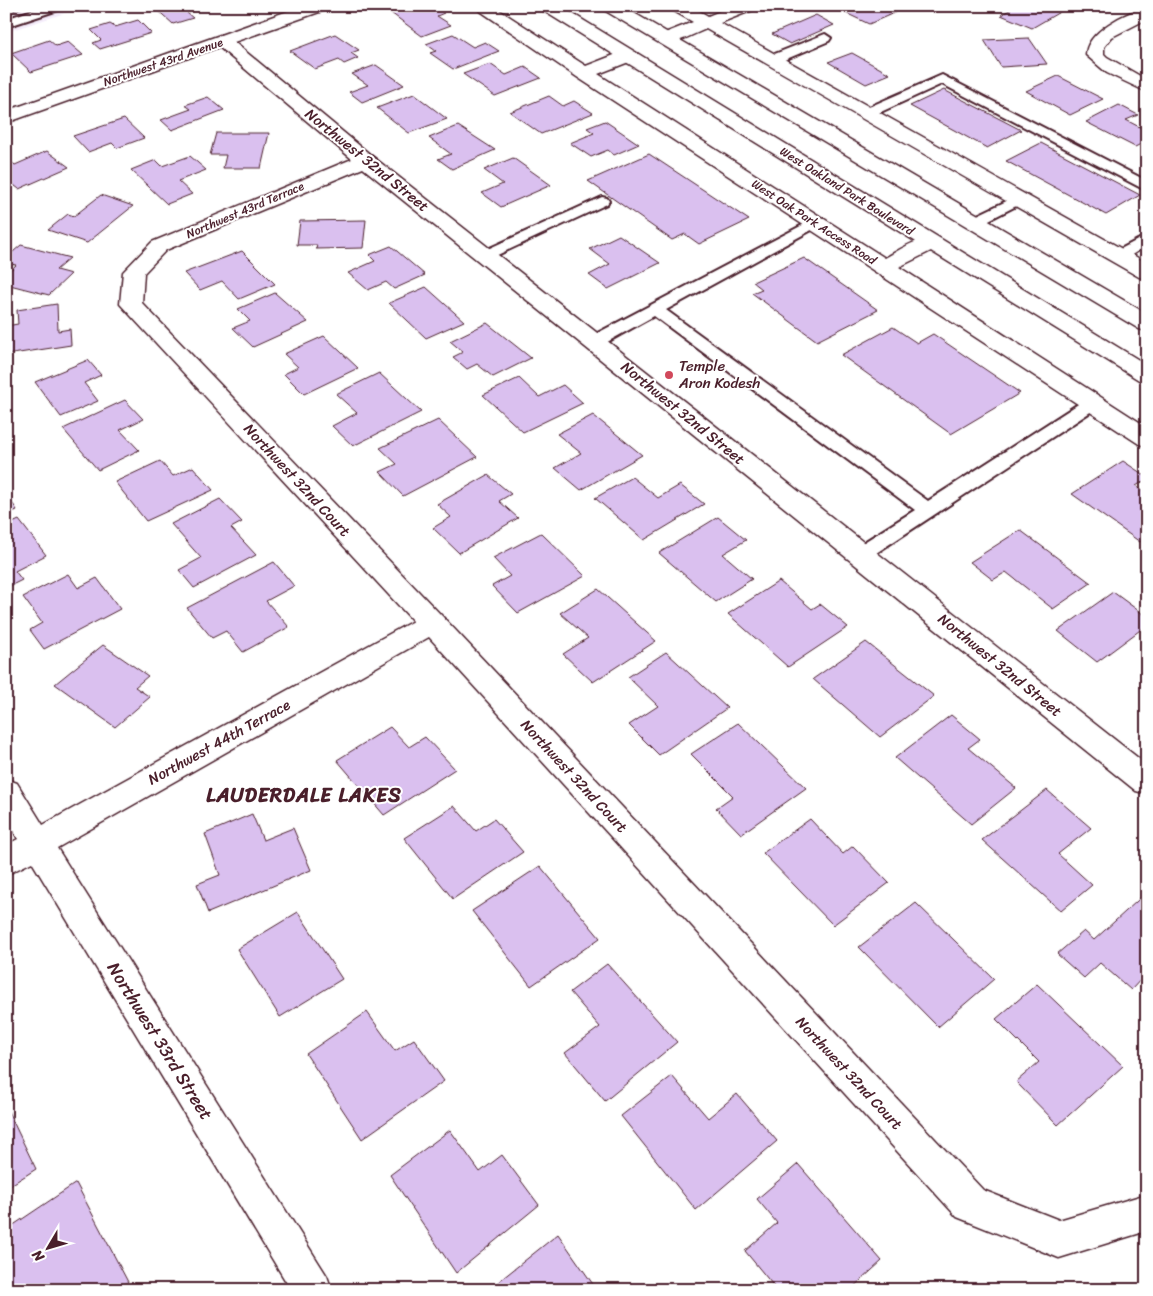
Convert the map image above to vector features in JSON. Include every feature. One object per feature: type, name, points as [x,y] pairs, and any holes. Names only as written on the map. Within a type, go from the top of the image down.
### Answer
[{"type":"street","name":"Northwest 43rd Avenue","points":[[6,117],[319,6]]},
{"type":"street","name":"West Oak Park Access Road","points":[[481,6],[1147,438]]},
{"type":"street","name":"West Oakland Park Boulevard","points":[[548,6],[1147,375]]},
{"type":"street","points":[[610,6],[1147,324]]},
{"type":"street","points":[[678,6],[1017,200],[1147,272]]},
{"type":"street","points":[[666,39],[747,6]]},
{"type":"street","points":[[1147,12],[1106,33],[1095,46],[1096,55],[1120,74],[1147,87]]},
{"type":"street","name":"Northwest 32nd Street","points":[[222,41],[365,160],[1147,782]]},
{"type":"street","points":[[583,72],[628,56]]},
{"type":"street","name":"Northwest 43rd Terrace","points":[[134,272],[159,246],[365,160]]},
{"type":"street","points":[[883,267],[932,243]]},
{"type":"street","name":"Northwest 32nd Court","points":[[134,272],[131,304],[432,623],[970,1204],[1059,1239],[1147,1212]]},
{"type":"street","name":"Northwest 44th Terrace","points":[[6,861],[432,623]]},
{"type":"street","name":"Northwest 33rd Street","points":[[6,792],[313,1290]]},
{"type":"lane","points":[[6,22],[57,6]]},
{"type":"lane","points":[[772,60],[825,38]]},
{"type":"lane","points":[[867,113],[942,79],[1147,187]]},
{"type":"lane","points":[[974,222],[1017,200]]},
{"type":"lane","points":[[486,255],[602,201]]},
{"type":"lane","points":[[594,342],[814,222]]},
{"type":"lane","points":[[1118,256],[1147,239]]},
{"type":"lane","points":[[655,309],[928,510]]},
{"type":"lane","points":[[860,554],[1092,403]]},
{"type":"shaded area","points":[[6,6],[87,6],[6,32]]},
{"type":"building","points":[[6,6],[28,6],[6,13]]},
{"type":"building","points":[[153,6],[206,7],[187,13],[193,18],[173,24]]},
{"type":"building","points":[[412,6],[434,6],[444,13],[437,16],[451,25],[422,36],[391,13]]},
{"type":"building","points":[[838,6],[898,6],[903,9],[869,24],[835,8]]},
{"type":"building","points":[[1007,6],[1053,6],[1063,10],[1032,28],[1001,15],[1011,9]]},
{"type":"building","points":[[816,15],[834,25],[790,44],[772,34]]},
{"type":"building","points":[[138,20],[151,33],[100,49],[93,43],[101,40],[91,30],[110,24],[115,27]]},
{"type":"building","points":[[335,34],[359,50],[351,53],[358,58],[344,64],[339,60],[315,69],[290,51]]},
{"type":"building","points":[[453,34],[473,47],[485,42],[499,51],[453,69],[430,53],[436,51],[426,44]]},
{"type":"building","points":[[1029,38],[1047,64],[1001,67],[984,40]]},
{"type":"building","points":[[49,40],[56,46],[68,42],[83,55],[31,72],[11,53]]},
{"type":"building","points":[[852,53],[890,74],[866,84],[828,62]]},
{"type":"building","points":[[490,64],[506,75],[525,67],[541,78],[495,96],[463,74]]},
{"type":"building","points":[[376,65],[404,85],[362,102],[349,92],[368,85],[352,74]]},
{"type":"building","points":[[1058,76],[1103,99],[1070,115],[1026,91]]},
{"type":"building","points":[[944,90],[1021,130],[987,148],[910,106]]},
{"type":"building","points":[[414,94],[447,119],[409,133],[377,108]]},
{"type":"building","points":[[549,96],[563,106],[574,101],[593,113],[541,134],[510,112]]},
{"type":"building","points":[[208,97],[224,110],[172,130],[161,120],[191,109],[185,105]]},
{"type":"building","points":[[1119,105],[1138,115],[1126,120],[1147,131],[1147,141],[1135,147],[1086,122]]},
{"type":"building","points":[[124,119],[144,138],[117,148],[112,143],[88,152],[73,136]]},
{"type":"building","points":[[605,121],[639,144],[614,155],[608,150],[591,157],[570,143],[594,133],[587,128]]},
{"type":"building","points":[[458,126],[495,150],[452,169],[438,159],[451,154],[429,138]]},
{"type":"building","points":[[216,133],[269,133],[261,168],[223,168],[226,155],[210,155]]},
{"type":"building","points":[[1041,143],[1140,195],[1106,215],[1006,161]]},
{"type":"building","points":[[47,151],[69,167],[19,189],[6,179],[6,161],[9,160],[15,165]]},
{"type":"building","points":[[649,154],[749,220],[699,244],[685,234],[672,240],[588,181]]},
{"type":"building","points":[[190,156],[206,170],[178,181],[192,194],[167,204],[131,170],[156,160],[162,166]]},
{"type":"building","points":[[513,158],[551,185],[501,207],[482,193],[503,184],[484,170]]},
{"type":"building","points":[[101,195],[133,206],[87,243],[48,230],[68,214],[74,216]]},
{"type":"building","points":[[366,220],[363,248],[316,249],[317,245],[297,245],[300,221]]},
{"type":"building","points":[[619,235],[660,263],[608,289],[589,275],[610,264],[590,249]]},
{"type":"building","points":[[21,245],[70,258],[56,270],[71,274],[49,295],[6,284],[6,274],[16,265],[6,263],[6,258]]},
{"type":"building","points":[[391,246],[425,275],[394,289],[386,282],[368,290],[348,273],[375,261],[369,255]]},
{"type":"building","points":[[242,251],[275,284],[239,299],[222,281],[200,290],[184,273]]},
{"type":"building","points":[[804,258],[878,310],[817,341],[752,293],[762,289],[753,282]]},
{"type":"building","points":[[426,287],[464,321],[426,338],[389,303]]},
{"type":"building","points":[[275,293],[308,322],[253,347],[233,328],[250,321],[238,309]]},
{"type":"building","points":[[57,304],[58,331],[70,329],[71,345],[6,355],[6,326],[18,324],[17,310]]},
{"type":"building","points":[[487,323],[531,358],[493,377],[477,364],[467,369],[453,357],[463,352],[450,341]]},
{"type":"building","points":[[893,327],[917,343],[933,334],[1020,393],[951,434],[841,355]]},
{"type":"building","points":[[324,336],[358,368],[304,394],[284,374],[298,367],[284,354]]},
{"type":"building","points":[[88,360],[101,375],[84,383],[98,401],[61,417],[35,382]]},
{"type":"building","points":[[379,373],[421,412],[353,446],[332,426],[357,413],[336,394]]},
{"type":"building","points":[[519,378],[539,397],[563,385],[583,403],[523,432],[483,395]]},
{"type":"building","points":[[125,400],[143,419],[120,430],[139,450],[98,470],[63,429]]},
{"type":"building","points":[[593,415],[642,455],[581,490],[555,468],[581,453],[557,434]]},
{"type":"building","points":[[438,420],[477,457],[403,496],[380,472],[397,464],[380,448]]},
{"type":"building","points":[[160,461],[173,476],[193,467],[213,490],[146,521],[115,482]]},
{"type":"building","points":[[1123,461],[1147,477],[1147,479],[1136,486],[1147,494],[1147,537],[1140,542],[1072,494]]},
{"type":"building","points":[[488,475],[511,494],[499,501],[518,518],[459,553],[433,528],[451,517],[437,504]]},
{"type":"building","points":[[632,477],[658,498],[680,485],[704,504],[644,540],[595,498]]},
{"type":"building","points":[[6,494],[17,510],[6,515]]},
{"type":"building","points":[[220,499],[242,522],[231,528],[256,555],[194,588],[179,570],[201,558],[171,524]]},
{"type":"building","points":[[718,517],[746,540],[723,554],[752,579],[716,602],[659,553]]},
{"type":"building","points":[[19,520],[46,555],[15,571],[22,580],[6,588],[6,526]]},
{"type":"building","points":[[1020,530],[1091,583],[1053,609],[1006,572],[993,580],[970,562]]},
{"type":"building","points":[[541,533],[585,576],[518,613],[492,586],[510,576],[493,558]]},
{"type":"building","points":[[274,562],[294,586],[266,601],[289,627],[243,652],[226,631],[212,638],[187,608]]},
{"type":"building","points":[[68,574],[78,588],[97,578],[120,609],[44,649],[30,630],[42,623],[23,597]]},
{"type":"building","points":[[779,581],[812,609],[820,604],[848,627],[788,667],[728,614]]},
{"type":"building","points":[[598,589],[656,641],[593,682],[563,654],[588,638],[560,613]]},
{"type":"building","points":[[1113,592],[1147,617],[1147,625],[1097,662],[1058,631]]},
{"type":"building","points":[[866,642],[934,696],[880,737],[813,679]]},
{"type":"building","points":[[103,645],[148,676],[135,687],[150,697],[115,727],[55,684]]},
{"type":"building","points":[[666,652],[727,708],[659,755],[629,725],[658,706],[628,677]]},
{"type":"building","points":[[951,715],[980,739],[968,748],[1016,788],[971,824],[895,758]]},
{"type":"building","points":[[738,723],[806,788],[741,834],[716,808],[733,796],[691,754]]},
{"type":"building","points":[[390,727],[409,747],[425,737],[455,769],[384,815],[337,760]]},
{"type":"building","points":[[1047,790],[1091,828],[1058,854],[1092,885],[1061,911],[982,840]]},
{"type":"building","points":[[454,806],[476,831],[494,819],[523,852],[453,899],[404,838]]},
{"type":"building","points":[[252,814],[263,840],[293,828],[311,870],[208,913],[197,884],[220,875],[205,834]]},
{"type":"building","points":[[810,819],[843,854],[853,846],[889,883],[833,925],[763,853]]},
{"type":"building","points":[[540,866],[600,938],[531,986],[472,911]]},
{"type":"building","points":[[1147,892],[1147,980],[1143,977],[1131,990],[1100,963],[1084,978],[1057,954],[1084,931],[1094,940]]},
{"type":"building","points":[[916,903],[994,979],[938,1027],[859,947]]},
{"type":"building","points":[[298,912],[342,979],[280,1017],[237,949]]},
{"type":"building","points":[[607,964],[677,1042],[605,1101],[565,1053],[600,1027],[570,992]]},
{"type":"building","points":[[1037,984],[1123,1066],[1058,1125],[1016,1082],[1039,1062],[996,1019]]},
{"type":"building","points":[[367,1012],[395,1051],[414,1039],[444,1081],[362,1139],[306,1054]]},
{"type":"building","points":[[672,1076],[708,1118],[737,1094],[777,1141],[696,1210],[621,1116]]},
{"type":"building","points":[[6,1107],[36,1169],[6,1188]]},
{"type":"building","points":[[450,1130],[480,1172],[502,1155],[539,1205],[456,1273],[390,1175]]},
{"type":"building","points":[[798,1164],[882,1261],[850,1290],[777,1290],[745,1251],[777,1223],[757,1199]]},
{"type":"building","points":[[76,1183],[128,1282],[117,1290],[8,1290],[6,1285],[6,1230]]},
{"type":"building","points":[[558,1234],[597,1290],[488,1290]]},
{"type":"place","name":"Temple Aron Kodesh","points":[[669,375]]},
{"type":"district","name":"LAUDERDALE LAKES","points":[[304,795]]}]
